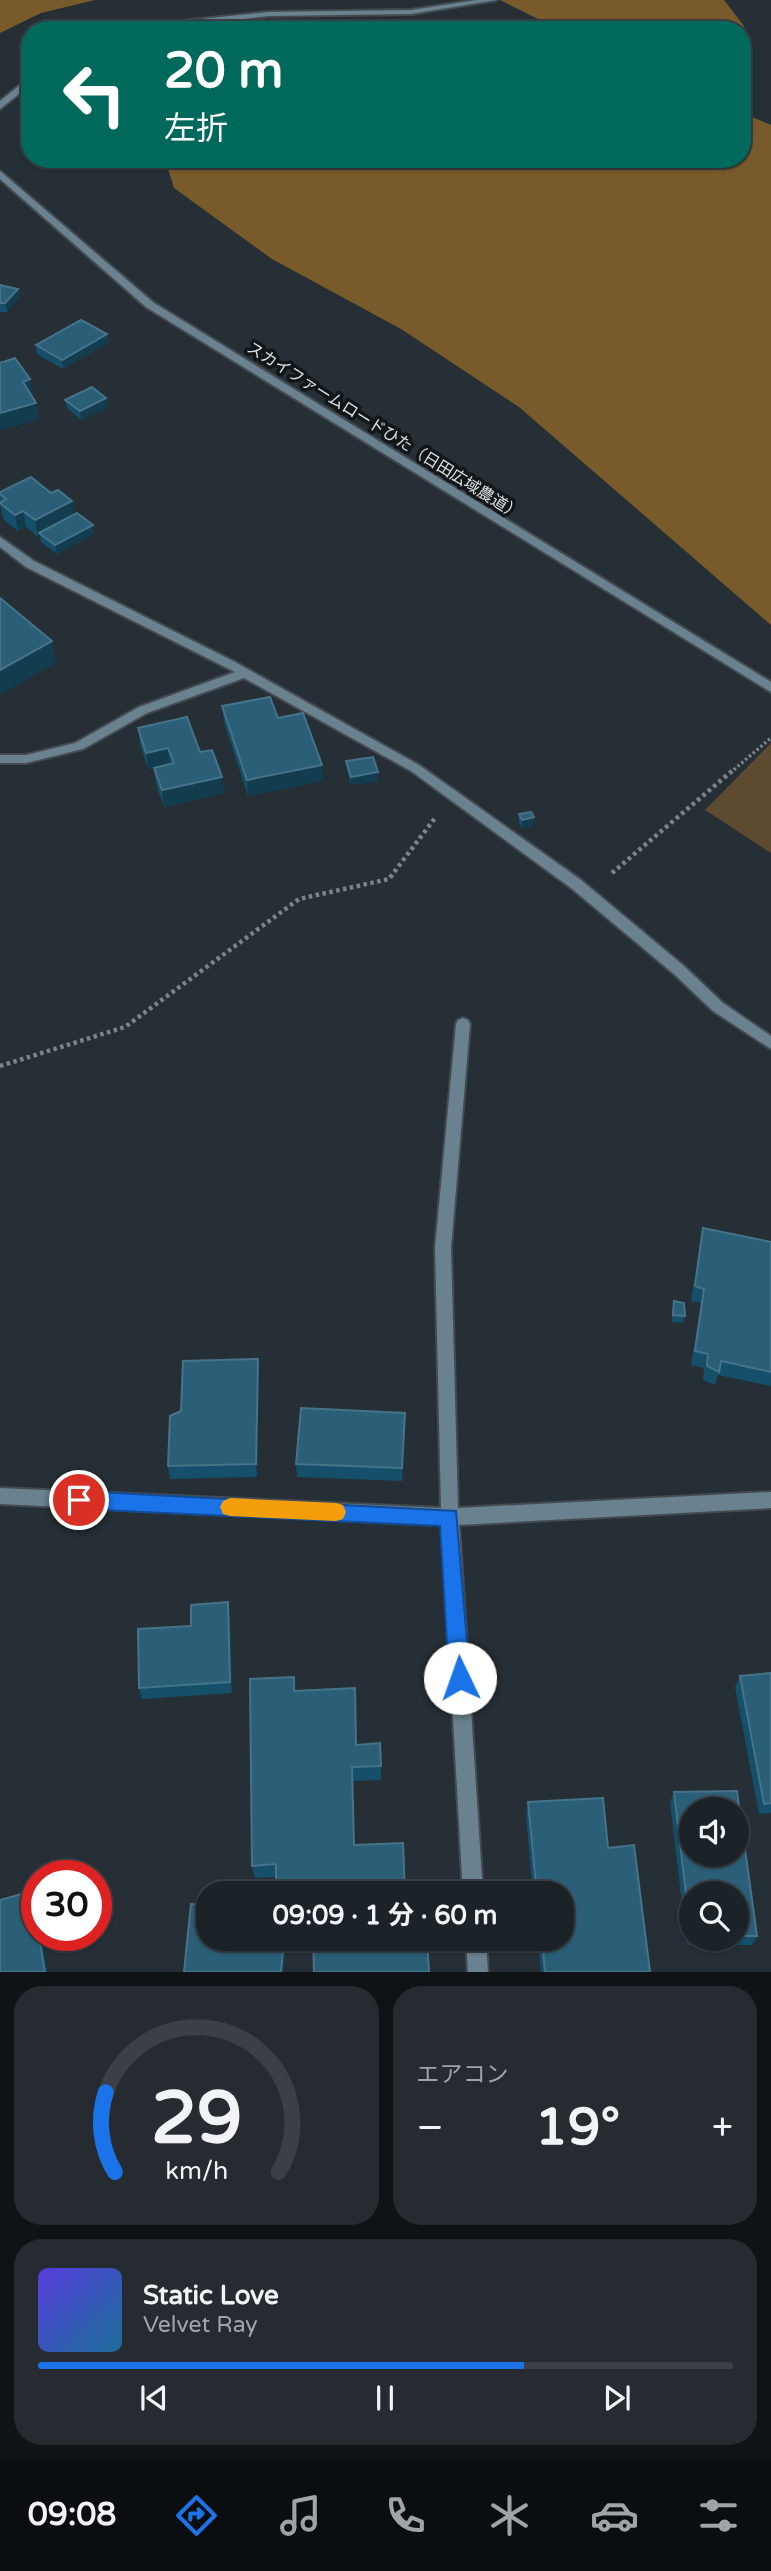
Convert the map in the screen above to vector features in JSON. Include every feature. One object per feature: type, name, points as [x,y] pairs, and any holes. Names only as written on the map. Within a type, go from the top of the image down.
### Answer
[{"type":"street","points":[[206,21],[269,14],[411,12],[493,0]]},
{"type":"street","points":[[0,106],[21,88]]},
{"type":"street","name":"スカイファームロードひた（日田広域農道）","points":[[0,174],[150,304],[771,688]]},
{"type":"street","points":[[0,541],[30,564],[245,673],[382,748],[576,884],[675,966],[718,1007],[771,1043]]},
{"type":"street","points":[[0,759],[26,759],[79,746],[143,710],[245,673]]},
{"type":"street","points":[[463,1024],[443,1248],[450,1517],[472,1881]]},
{"type":"street","points":[[0,1496],[450,1517],[771,1500]]},
{"type":"street","points":[[477,1951],[478,1972]]},
{"type":"path","points":[[620,884],[610,875],[771,738]]},
{"type":"path","points":[[0,1066],[125,1027],[299,899],[389,879],[452,795]]},
{"type":"shaded area","points":[[0,0],[95,0],[41,13],[0,33]]},
{"type":"shaded area","points":[[500,0],[724,0],[740,21],[542,21]]},
{"type":"shaded area","points":[[751,106],[752,117],[771,125],[771,625],[519,407],[401,329],[272,259],[174,188],[168,168],[751,168]]},
{"type":"shaded area","points":[[771,743],[771,853],[705,810]]},
{"type":"building","points":[[0,285],[18,289],[5,303],[0,303]]},
{"type":"building","points":[[81,320],[107,334],[62,360],[36,345]]},
{"type":"building","points":[[15,358],[30,379],[23,382],[36,403],[0,413],[0,363]]},
{"type":"building","points":[[92,387],[106,398],[80,411],[65,400]]},
{"type":"building","points":[[31,477],[51,493],[58,490],[72,501],[35,520],[23,511],[15,515],[0,503],[6,499],[0,492]]},
{"type":"building","points":[[77,513],[93,525],[55,545],[39,533]]},
{"type":"building","points":[[0,598],[52,641],[0,670]]},
{"type":"building","points":[[270,697],[278,718],[303,713],[322,765],[247,780],[222,706]]},
{"type":"building","points":[[187,717],[200,752],[212,750],[222,777],[162,790],[154,768],[174,763],[168,748],[146,753],[138,728]]},
{"type":"building","points":[[373,757],[378,772],[351,777],[346,761]]},
{"type":"building","points":[[531,812],[534,817],[522,820],[519,814]]},
{"type":"building","points":[[703,1228],[771,1242],[771,1372],[721,1361],[719,1372],[707,1366],[708,1354],[695,1351],[704,1289],[695,1286]]},
{"type":"building","points":[[674,1301],[684,1303],[685,1316],[673,1315]]},
{"type":"building","points":[[258,1359],[256,1464],[168,1466],[170,1416],[181,1411],[183,1361]]},
{"type":"building","points":[[301,1408],[405,1413],[402,1468],[296,1464]]},
{"type":"building","points":[[228,1602],[230,1682],[139,1688],[138,1629],[191,1626],[191,1605]]},
{"type":"building","points":[[771,1673],[771,1803],[764,1804],[740,1676]]},
{"type":"building","points":[[294,1677],[294,1691],[355,1688],[356,1745],[380,1743],[381,1766],[352,1767],[354,1845],[403,1843],[404,1881],[276,1881],[276,1864],[252,1866],[250,1679]]},
{"type":"building","points":[[737,1791],[738,1797],[679,1797],[679,1835],[674,1792]]},
{"type":"building","points":[[603,1798],[608,1848],[634,1845],[650,1972],[545,1972],[543,1951],[574,1951],[574,1881],[536,1881],[528,1802]]},
{"type":"building","points":[[683,1867],[747,1867],[757,1936],[749,1936],[749,1881],[684,1881]]},
{"type":"building","points":[[21,1894],[21,1951],[42,1951],[45,1972],[0,1972],[0,1900]]},
{"type":"building","points":[[191,1904],[196,1904],[196,1951],[283,1951],[281,1972],[184,1972]]},
{"type":"building","points":[[313,1951],[428,1951],[429,1972],[314,1972]]},
{"type":"slow traffic","points":[[230,1507],[336,1512]]},
{"type":"route","points":[[79,1500],[450,1517],[460,1678]]}]
